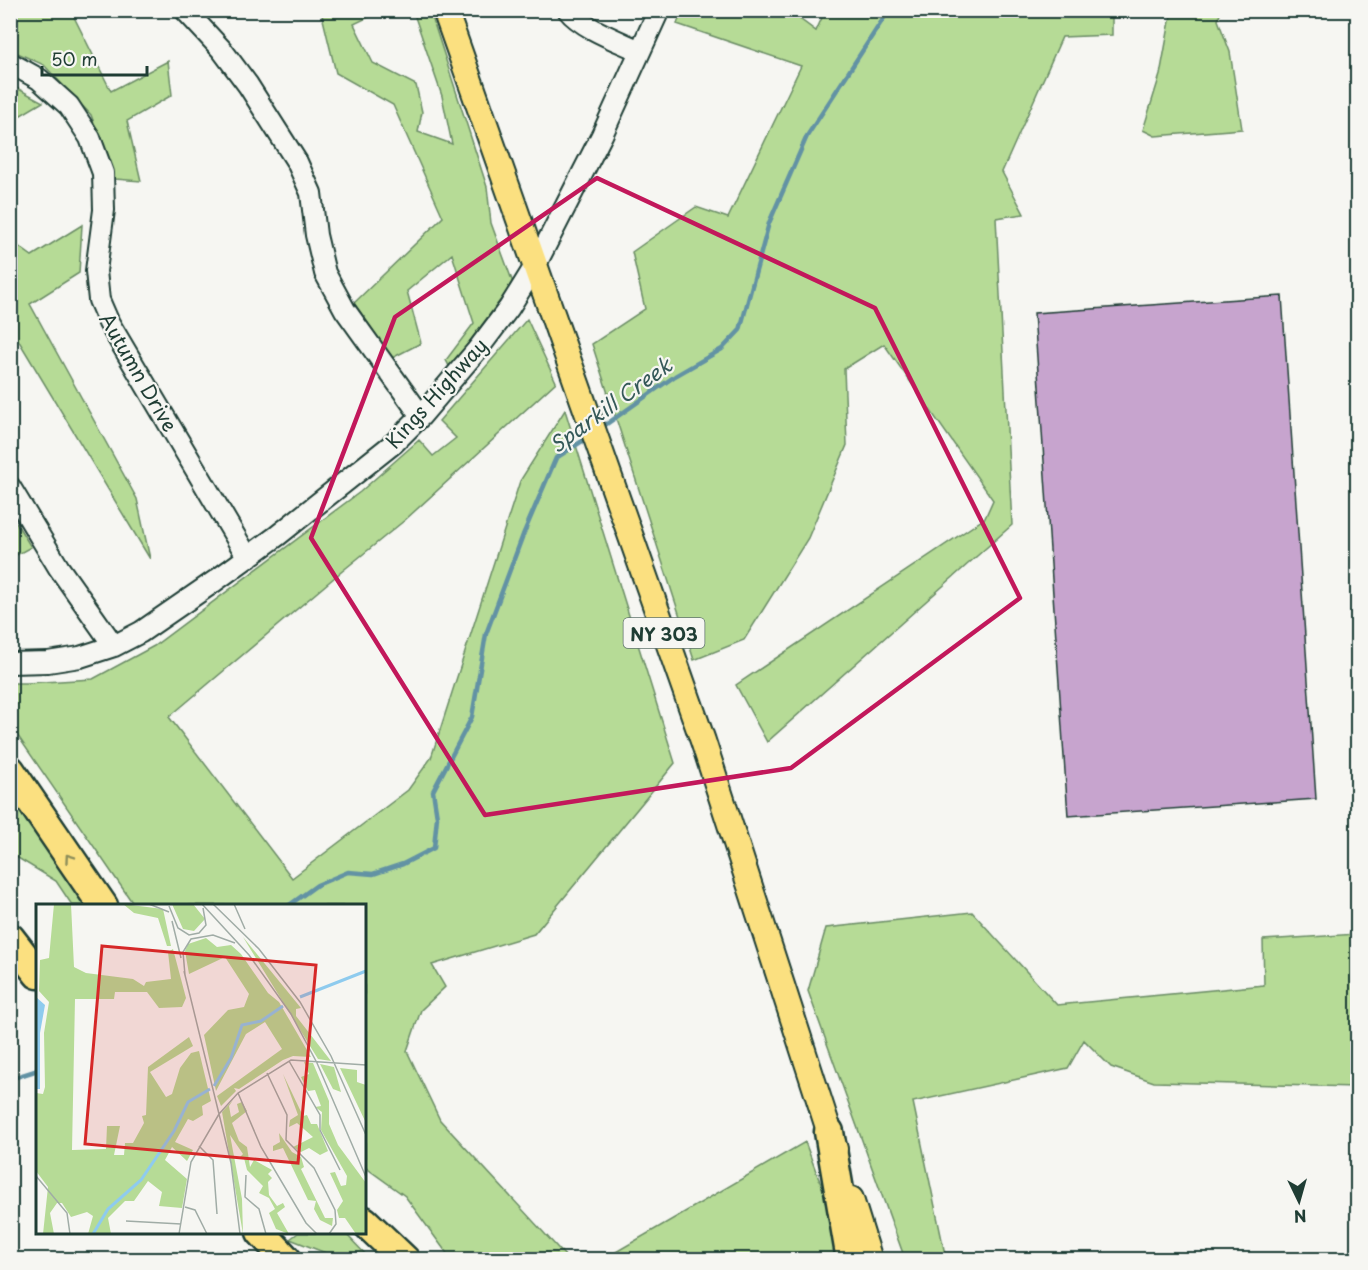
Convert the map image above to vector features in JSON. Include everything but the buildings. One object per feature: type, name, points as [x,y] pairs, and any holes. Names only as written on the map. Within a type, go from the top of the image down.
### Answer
[{"type":"highway","points":[[10,770],[101,904]]},
{"type":"highway","points":[[10,938],[36,971]]},
{"type":"highway","points":[[829,1132],[851,1260]]},
{"type":"highway","points":[[366,1223],[405,1260]]},
{"type":"highway","points":[[366,1230],[394,1260]]},
{"type":"highway","points":[[262,1234],[287,1260]]},
{"type":"main road","name":"NY 303","points":[[445,10],[708,758],[870,1260]]},
{"type":"street","points":[[185,10],[222,50],[248,85],[297,162],[311,193],[316,235],[325,273],[345,310],[421,416]]},
{"type":"street","points":[[568,10],[571,15],[594,29],[640,51]]},
{"type":"street","name":"Kings Highway","points":[[18,663],[70,659],[128,640],[248,558],[379,455],[421,416],[478,349],[509,308],[535,266],[602,135],[659,10]]},
{"type":"street","name":"Autumn Drive","points":[[10,63],[39,79],[69,106],[90,138],[103,173],[104,210],[96,271],[99,300],[109,323],[248,558]]},
{"type":"street","points":[[10,488],[59,568],[114,646]]},
{"type":"highlighted area","points":[[597,178],[875,308],[1020,598],[791,768],[485,815],[311,538],[395,317]]},
{"type":"green space","points":[[1172,10],[1221,11],[1218,20],[1230,52],[1242,129],[1155,136],[1143,130],[1160,75]]},
{"type":"green space","points":[[11,11],[71,11],[111,91],[168,61],[172,95],[127,121],[141,181],[115,179],[91,115],[44,65],[11,50]]},
{"type":"green space","points":[[321,11],[381,11],[354,24],[373,63],[416,85],[422,112],[418,132],[452,144],[442,96],[413,11],[430,11],[487,187],[491,223],[513,283],[450,368],[446,360],[474,323],[452,254],[407,291],[421,343],[392,358],[354,303],[443,217],[393,105],[336,73]]},
{"type":"green space","points":[[682,11],[789,11],[816,31],[825,11],[1112,11],[1112,35],[1062,37],[1002,172],[1024,214],[996,218],[1012,525],[767,742],[736,685],[985,518],[993,500],[884,344],[844,369],[847,445],[808,538],[744,640],[694,660],[592,344],[645,309],[632,252],[696,207],[728,218],[801,66],[677,24]]},
{"type":"green space","points":[[11,85],[43,102],[11,121]]},
{"type":"green space","points":[[82,225],[79,273],[30,304],[137,499],[150,559],[11,328],[11,241],[32,256]]},
{"type":"green space","points":[[527,319],[556,382],[405,520],[169,717],[292,878],[408,790],[431,758],[520,481],[565,410],[675,763],[534,934],[432,965],[445,987],[421,1010],[407,1051],[440,1120],[568,1259],[451,1259],[405,1196],[366,1168],[366,904],[133,904],[11,726],[11,683],[93,679],[154,646],[360,492],[419,440],[433,456],[456,438],[439,421]]},
{"type":"green space","points":[[10,513],[31,547],[11,558],[10,558]]},
{"type":"green space","points":[[10,784],[92,904],[71,904],[56,881],[13,855],[12,837],[10,836]]},
{"type":"green space","points":[[972,912],[1057,1005],[1264,985],[1263,940],[1357,934],[1357,1087],[1154,1082],[1111,1067],[1084,1040],[1068,1068],[913,1102],[946,1259],[905,1259],[808,991],[826,928]]},
{"type":"green space","points":[[805,1142],[835,1222],[845,1260],[602,1260]]},
{"type":"green space","points":[[297,1234],[346,1234],[370,1259],[341,1259],[290,1239]]},
{"type":"waterway","name":"Sparkill Creek","points":[[601,428],[675,376],[722,349],[740,330],[769,223],[807,136],[889,10]]},
{"type":"waterway","name":"Sparkill Creek","points":[[291,904],[317,885],[348,872],[373,874],[403,864],[434,848],[437,817],[433,791],[472,717],[486,634],[523,535],[556,458],[587,438]]},
{"type":"waterway","name":"Sparkill Creek","points":[[10,1079],[36,1071]]}]
